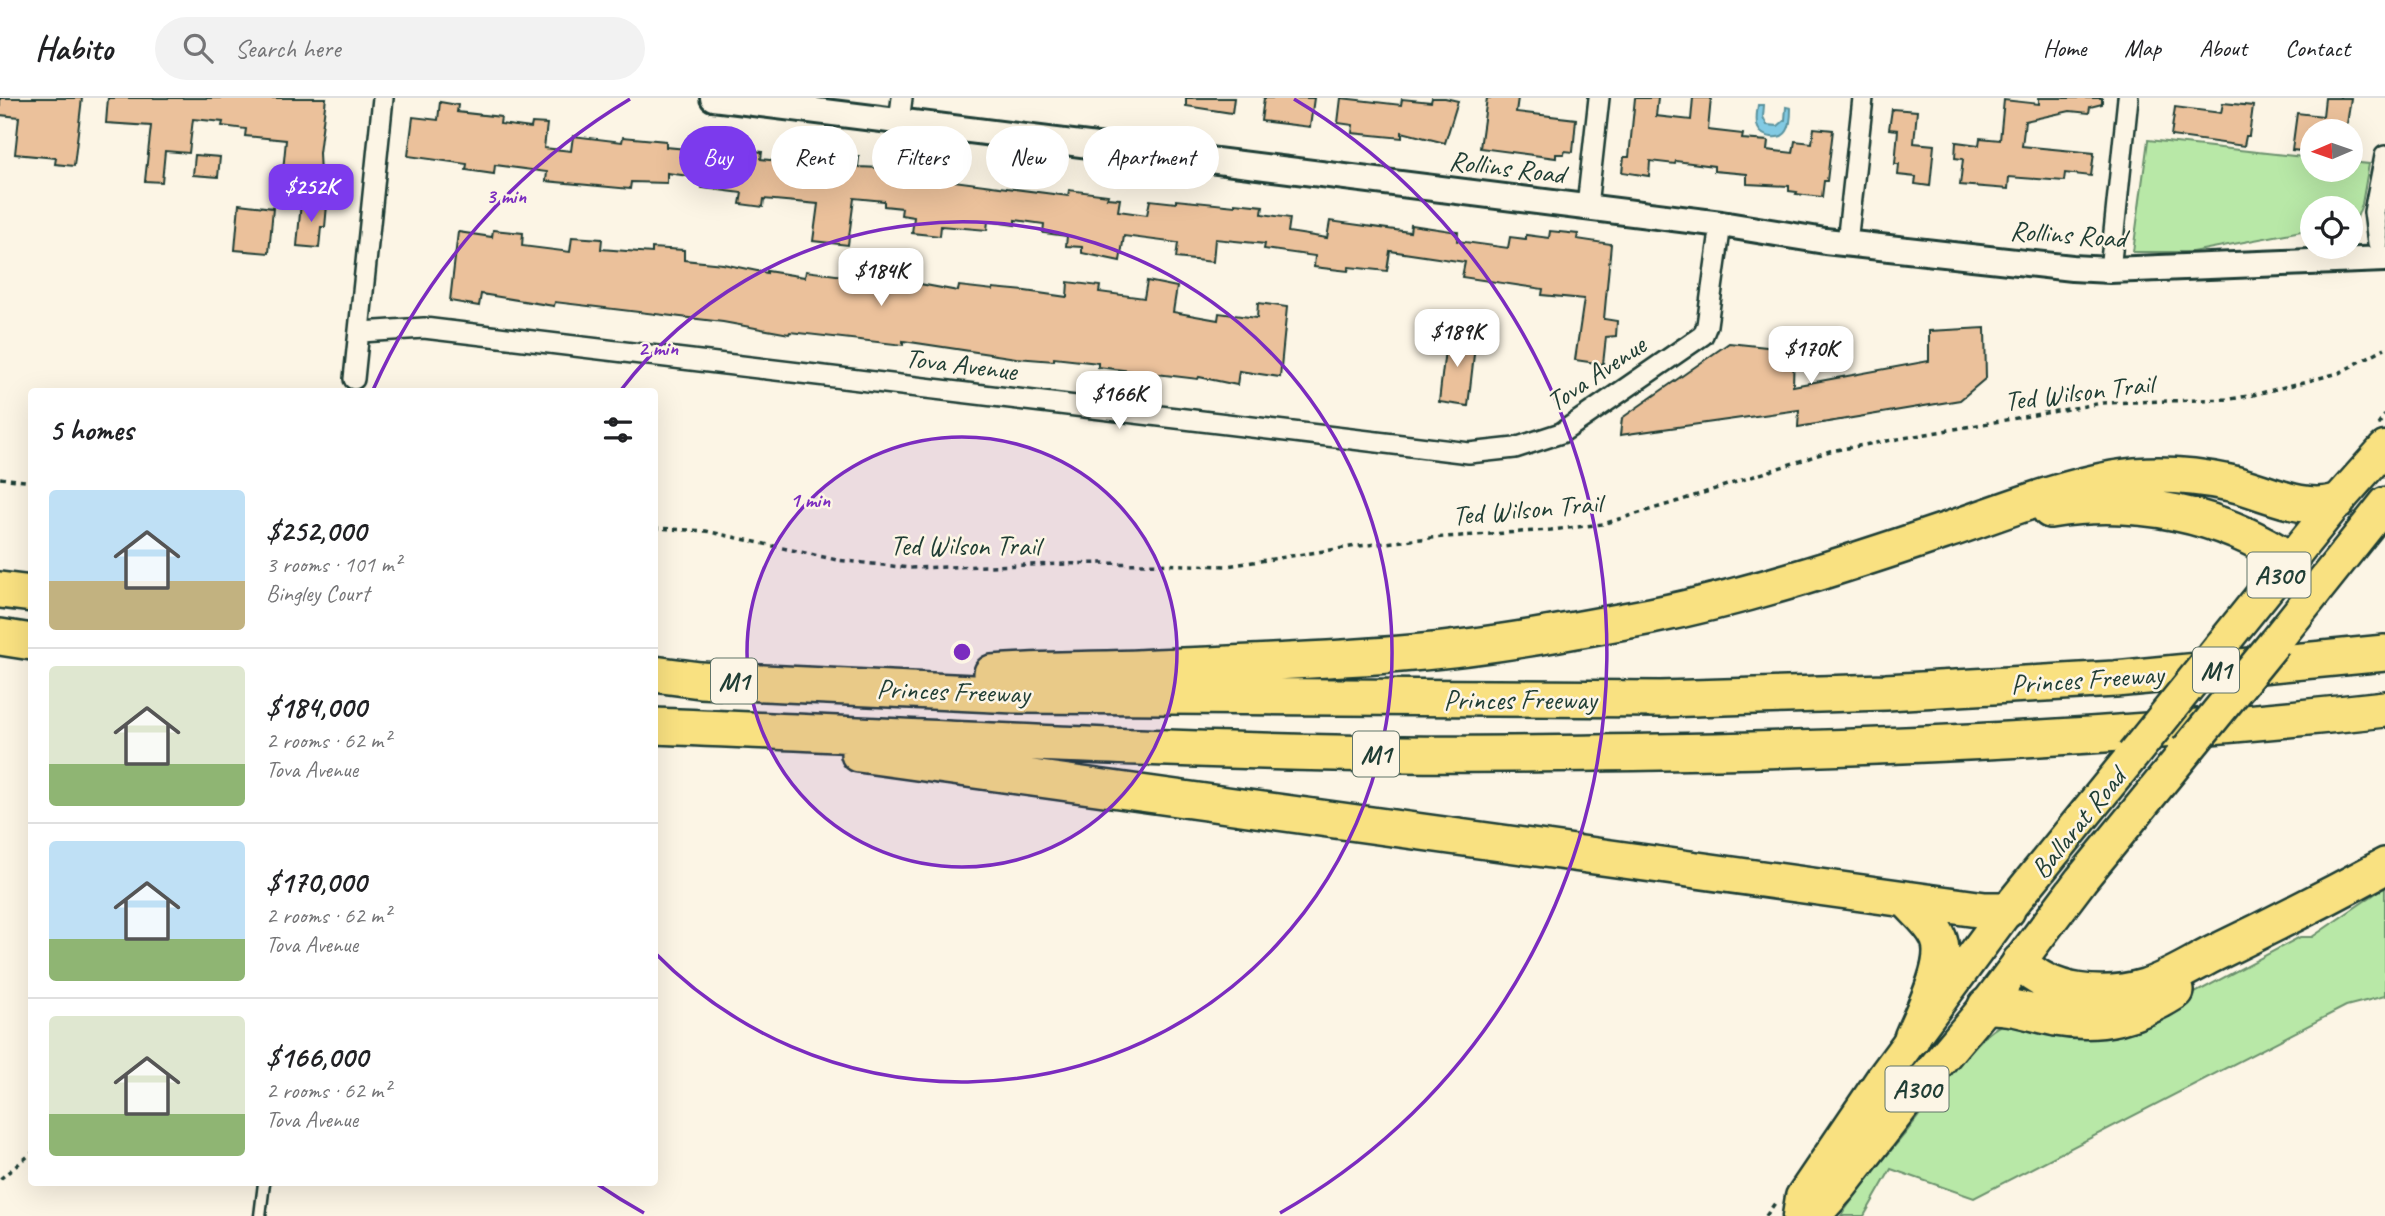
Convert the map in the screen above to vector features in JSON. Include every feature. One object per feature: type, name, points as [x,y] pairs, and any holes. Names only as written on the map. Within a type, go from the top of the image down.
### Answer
[{"type":"highway","name":"Ballarat Road","points":[[1799,1216],[1802,1196],[1912,1038],[2007,910],[2337,502],[2385,448]]},
{"type":"highway","points":[[814,685],[1009,672],[1321,659],[1412,653],[1499,643],[1730,598],[1944,532],[2055,493],[2092,483],[2140,476],[2205,478],[2311,505],[2337,502]]},
{"type":"highway","name":"Ballarat Road","points":[[1814,1216],[1986,1006],[2081,880],[2385,504]]},
{"type":"highway","points":[[1944,532],[2059,509],[2136,506],[2205,519],[2239,531],[2291,561],[2301,575],[2305,605]]},
{"type":"highway","points":[[0,590],[28,594]]},
{"type":"highway","points":[[0,637],[28,641]]},
{"type":"highway","name":"Princes Freeway","points":[[658,675],[700,680],[1015,695],[1661,699],[1886,692],[2101,680],[2385,653]]},
{"type":"highway","name":"Princes Freeway","points":[[658,726],[1228,751],[1562,754],[1993,741],[2287,720],[2385,709]]},
{"type":"highway","points":[[658,727],[1985,910],[2007,910],[2020,962],[2029,971],[2067,988],[2104,994],[2146,987],[2291,916],[2385,866]]},
{"type":"highway","points":[[1906,899],[1933,929],[1941,949],[1938,972],[1912,1038]]},
{"type":"highway","points":[[1986,1006],[2009,1007],[2058,1018],[2089,1021],[2120,1019],[2164,999],[2291,916]]},
{"type":"street","points":[[354,379],[361,332],[383,98]]},
{"type":"street","name":"Rollins Road","points":[[713,98],[900,110],[1721,223],[1847,243],[2110,270],[2296,261],[2382,251]]},
{"type":"street","points":[[1587,206],[1599,98]]},
{"type":"street","points":[[1847,243],[1863,98]]},
{"type":"street","points":[[2110,270],[2128,98]]},
{"type":"street","points":[[2384,164],[2385,214]]},
{"type":"street","points":[[2382,251],[2375,212],[2384,164]]},
{"type":"street","name":"Tova Avenue","points":[[361,332],[424,328],[1469,453],[1515,449],[1561,433],[1703,335],[1707,325],[1721,223]]},
{"type":"lane","points":[[261,1216],[264,1186]]},
{"type":"path","name":"Ted Wilson Trail","points":[[658,528],[706,531],[837,560],[910,568],[1104,563],[1227,566],[1430,538],[1603,524],[1830,451],[2102,403],[2231,399],[2339,373],[2385,348]]},
{"type":"path","points":[[0,478],[28,482]]},
{"type":"path","points":[[0,1179],[28,1156]]},
{"type":"green space","points":[[2148,140],[2300,157],[2300,182],[2363,182],[2363,163],[2369,164],[2363,198],[2363,196],[2300,196],[2300,231],[2192,252],[2133,252]]},
{"type":"green space","points":[[2385,887],[2385,996],[2346,1006],[1974,1198],[1891,1169],[1864,1216],[1841,1216],[1952,1073],[1978,1043],[2001,1025],[2148,1018],[2300,937],[2312,937]]},
{"type":"water","points":[[1758,105],[1764,105],[1763,117],[1767,125],[1778,126],[1785,120],[1786,107],[1791,108],[1789,126],[1784,134],[1772,137],[1760,131],[1756,116]]},
{"type":"building","points":[[0,98],[82,98],[74,166],[55,164],[56,158],[15,154],[19,117],[0,115]]},
{"type":"building","points":[[108,98],[326,98],[319,153],[320,175],[283,171],[286,140],[245,136],[246,129],[222,126],[223,122],[193,119],[189,153],[165,151],[162,182],[145,181],[151,126],[106,123]]},
{"type":"building","points":[[1186,98],[1234,98],[1232,113],[1186,106]]},
{"type":"building","points":[[1264,98],[1314,98],[1310,127],[1261,121]]},
{"type":"building","points":[[1341,98],[1401,105],[1402,99],[1431,102],[1432,98],[1445,98],[1458,101],[1445,143],[1402,132],[1402,138],[1352,133],[1353,125],[1338,123]]},
{"type":"building","points":[[1487,98],[1518,98],[1516,112],[1576,119],[1573,152],[1556,154],[1556,158],[1480,148]]},
{"type":"building","points":[[1635,98],[1658,98],[1656,116],[1691,120],[1693,98],[1711,98],[1708,130],[1743,134],[1742,139],[1768,141],[1767,150],[1793,153],[1795,141],[1812,143],[1814,128],[1833,130],[1827,181],[1824,181],[1822,197],[1796,194],[1797,192],[1789,191],[1789,186],[1747,184],[1747,174],[1714,171],[1714,166],[1676,161],[1675,164],[1650,161],[1649,176],[1622,172],[1624,157],[1629,157]]},
{"type":"building","points":[[2039,98],[2102,98],[2102,104],[2090,107],[2089,113],[2070,111],[2025,121],[2022,146],[2094,153],[2091,176],[2065,173],[2064,181],[2009,177],[2008,189],[1960,185],[1963,159],[1955,158],[1956,142],[1979,145],[1980,138],[2000,140],[2004,100],[2039,104]]},
{"type":"building","points":[[2325,98],[2351,98],[2348,119],[2300,119],[2300,151],[2292,150],[2297,113],[2323,116]]},
{"type":"building","points":[[440,102],[458,105],[457,112],[501,117],[500,124],[531,128],[532,123],[547,124],[544,148],[571,151],[573,136],[622,142],[623,137],[666,141],[666,147],[679,148],[679,175],[667,173],[667,183],[631,182],[630,189],[546,181],[547,172],[495,165],[494,174],[466,170],[467,164],[408,156],[413,117],[438,120]]},
{"type":"building","points":[[2223,103],[2253,106],[2249,136],[2246,136],[2244,146],[2171,136],[2175,107],[2221,113]]},
{"type":"building","points":[[1892,109],[1917,111],[1914,143],[1934,145],[1930,186],[1915,184],[1916,177],[1898,175],[1899,164],[1895,164],[1898,130],[1889,129]]},
{"type":"building","points":[[757,151],[762,152],[761,159],[771,160],[771,189],[858,189],[858,167],[872,168],[872,189],[972,189],[972,183],[986,185],[986,189],[1015,189],[1068,196],[1069,190],[1108,195],[1107,198],[1120,199],[1118,211],[1147,215],[1150,200],[1263,206],[1262,214],[1290,218],[1288,232],[1327,238],[1330,221],[1410,232],[1411,225],[1458,232],[1457,241],[1508,248],[1510,237],[1526,239],[1526,235],[1549,238],[1550,231],[1578,234],[1577,239],[1611,244],[1604,319],[1617,321],[1616,336],[1606,337],[1603,364],[1575,360],[1584,299],[1542,295],[1543,289],[1462,277],[1465,262],[1390,251],[1387,271],[1349,267],[1348,271],[1314,267],[1315,256],[1264,249],[1265,244],[1215,239],[1213,262],[1176,258],[1178,243],[1124,236],[1120,261],[1082,253],[1082,247],[1066,246],[1067,236],[1043,233],[1044,224],[1015,220],[1015,225],[988,221],[987,230],[941,226],[940,236],[912,233],[914,217],[901,215],[902,208],[884,206],[884,201],[854,198],[848,245],[813,241],[818,204],[764,199],[763,207],[740,204],[742,193],[710,189],[757,189]]},
{"type":"building","points":[[195,155],[220,157],[218,177],[193,175]]},
{"type":"building","points":[[301,202],[327,205],[319,248],[297,246]]},
{"type":"building","points":[[239,204],[273,208],[269,253],[235,250]]},
{"type":"building","points":[[493,230],[523,233],[522,246],[570,252],[572,237],[602,239],[601,249],[652,253],[652,248],[684,250],[684,260],[767,273],[805,277],[806,271],[881,281],[882,277],[958,291],[959,286],[1067,297],[1068,282],[1100,286],[1099,292],[1144,298],[1147,281],[1177,287],[1173,312],[1218,320],[1219,313],[1257,318],[1258,303],[1287,307],[1280,377],[1239,371],[1237,385],[1199,377],[1098,367],[1098,363],[1054,358],[1054,361],[1016,358],[903,341],[903,345],[789,334],[723,322],[555,302],[554,306],[481,294],[479,306],[450,301],[458,232],[492,237]]},
{"type":"building","points":[[1985,328],[1986,378],[1960,400],[1798,427],[1799,410],[1620,435],[1622,418],[1729,343],[1794,350],[1793,386],[1929,361],[1929,331]]},
{"type":"building","points":[[1447,332],[1476,337],[1468,406],[1439,402]]}]
